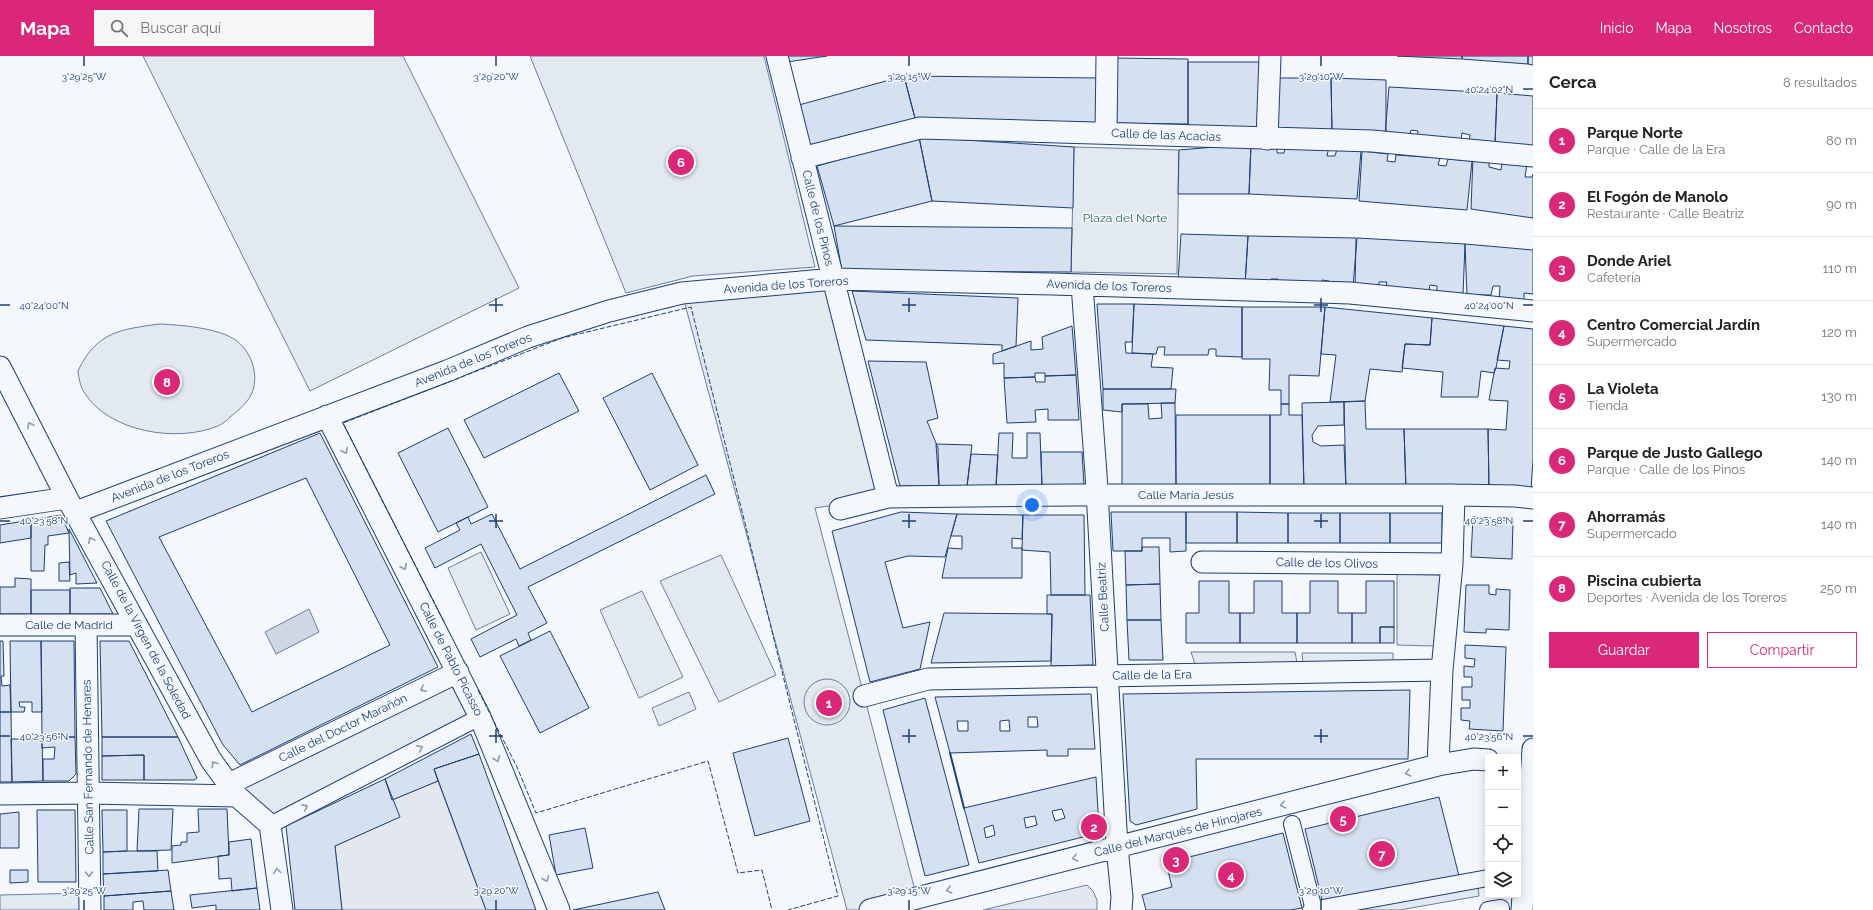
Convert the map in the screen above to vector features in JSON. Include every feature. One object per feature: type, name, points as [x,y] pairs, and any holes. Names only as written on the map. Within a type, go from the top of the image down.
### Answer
[{"type":"street","name":"Calle de los Pinos","points":[[777,56],[888,497]]},
{"type":"street","points":[[1106,133],[1107,56]]},
{"type":"street","points":[[1267,138],[1270,56]]},
{"type":"street","name":"Calle de las Acacias","points":[[802,158],[920,128],[1372,141],[1533,156]]},
{"type":"street","name":"Avenida de los Toreros","points":[[0,508],[72,505],[327,416],[447,371],[528,337],[608,310],[682,293],[834,280],[1082,284],[1350,293],[1533,311]]},
{"type":"street","name":"Calle Beatriz","points":[[1082,284],[1097,495],[1117,847],[1122,910]]},
{"type":"street","name":"Calle de la Virgen de la Soledad","points":[[0,366],[72,505],[210,760],[233,790],[270,825]]},
{"type":"street","name":"Calle de Pablo Picasso","points":[[327,416],[480,717],[559,910]]},
{"type":"street","name":"Calle María Jesús","points":[[840,508],[888,497],[1097,495],[1454,495],[1515,496],[1533,498]]},
{"type":"street","points":[[1438,765],[1442,670],[1452,564],[1454,495]]},
{"type":"street","name":"Calle de los Olivos","points":[[1202,562],[1452,564]]},
{"type":"street","name":"Calle de Madrid","points":[[0,625],[137,625]]},
{"type":"street","name":"Calle San Fernando de Henares","points":[[86,625],[90,910]]},
{"type":"street","name":"Calle de la Era","points":[[864,696],[928,678],[1442,670]]},
{"type":"street","name":"Calle del Doctor Marañón","points":[[0,794],[233,790],[458,672]]},
{"type":"street","points":[[282,910],[270,825],[480,717]]},
{"type":"street","points":[[1522,910],[1528,768],[1533,749]]},
{"type":"street","name":"Calle del Marqués de Hinojares","points":[[874,909],[1438,765],[1474,759],[1485,760]]},
{"type":"street","points":[[1292,824],[1313,910],[1485,879]]},
{"type":"green space","points":[[143,56],[403,56],[519,288],[310,391]]},
{"type":"green space","points":[[530,56],[764,56],[815,267],[693,276],[626,293]]},
{"type":"green space","name":"Plaza del Norte","points":[[1074,147],[1179,150],[1177,274],[1071,272]]},
{"type":"green space","points":[[834,279],[888,497],[815,508],[917,898],[870,910],[847,910],[682,293]]},
{"type":"green space","points":[[160,324],[200,328],[221,333],[237,341],[247,352],[253,366],[255,381],[254,388],[249,398],[236,413],[222,424],[201,431],[183,433],[164,433],[145,430],[126,425],[109,417],[95,406],[84,392],[78,371],[85,358],[93,348],[102,340],[122,331]]},
{"type":"green space","points":[[481,552],[510,614],[476,630],[448,568]]},
{"type":"green space","points":[[721,555],[776,675],[719,702],[660,581]]},
{"type":"green space","points":[[1397,574],[1442,575],[1434,646],[1397,645]]},
{"type":"green space","points":[[642,591],[683,677],[639,698],[600,610]]},
{"type":"green space","points":[[1191,652],[1295,652],[1297,663],[1196,667]]},
{"type":"green space","points":[[1302,653],[1393,653],[1393,663],[1303,663]]},
{"type":"green space","points":[[455,680],[471,713],[270,818],[238,786]]},
{"type":"green space","points":[[689,692],[696,709],[659,726],[652,708]]},
{"type":"green space","points":[[1478,886],[1479,896],[1400,910],[1347,910]]},
{"type":"green space","points":[[89,893],[90,910],[0,910],[0,895]]},
{"type":"shaded area","points":[[309,609],[319,632],[276,654],[265,632]]},
{"type":"shaded area","points":[[827,679],[840,683],[846,689],[850,702],[846,715],[840,721],[827,725],[814,721],[808,715],[804,702],[808,689],[814,683]]},
{"type":"shaded area","points":[[438,781],[486,910],[342,910],[335,846],[399,817],[392,800]]},
{"type":"shaded area","points":[[1087,885],[1093,891],[1097,900],[1097,910],[983,910]]},
{"type":"building","points":[[786,56],[827,56],[787,62]]},
{"type":"building","points":[[1397,56],[1462,56],[1462,59]]},
{"type":"building","points":[[1462,56],[1528,56],[1528,64],[1462,59]]},
{"type":"building","points":[[1528,56],[1533,56],[1533,65],[1528,64]]},
{"type":"building","points":[[1112,58],[1188,59],[1188,124],[1111,123]]},
{"type":"building","points":[[1188,62],[1264,62],[1264,127],[1188,127]]},
{"type":"building","points":[[904,76],[1099,78],[1102,124],[917,126]]},
{"type":"building","points":[[904,76],[917,126],[809,151],[799,105]]},
{"type":"building","points":[[1273,78],[1331,78],[1332,133],[1272,133]]},
{"type":"building","points":[[1331,78],[1386,80],[1386,138],[1332,133]]},
{"type":"building","points":[[1389,87],[1497,93],[1495,144],[1469,141],[1470,135],[1462,133],[1461,140],[1417,139],[1418,131],[1411,130],[1409,137],[1385,135]]},
{"type":"building","points":[[1497,93],[1533,96],[1533,149],[1495,144]]},
{"type":"building","points":[[919,137],[932,201],[834,226],[817,166]]},
{"type":"building","points":[[919,137],[1074,147],[1073,208],[932,201]]},
{"type":"building","points":[[1251,144],[1277,146],[1277,153],[1284,153],[1285,147],[1329,147],[1327,156],[1335,156],[1337,149],[1361,151],[1357,199],[1249,194]]},
{"type":"building","points":[[1251,144],[1249,194],[1178,194],[1179,150]]},
{"type":"building","points":[[1362,151],[1388,154],[1387,161],[1395,162],[1396,155],[1440,158],[1438,165],[1446,166],[1448,159],[1472,161],[1467,210],[1359,201]]},
{"type":"building","points":[[1473,156],[1489,160],[1489,167],[1501,170],[1502,163],[1527,164],[1525,177],[1532,177],[1533,174],[1533,218],[1471,209]]},
{"type":"building","points":[[834,226],[1072,228],[1071,272],[842,271]]},
{"type":"building","points":[[1181,234],[1248,236],[1245,285],[1178,282]]},
{"type":"building","points":[[1248,236],[1356,238],[1355,288],[1329,287],[1329,281],[1322,280],[1321,287],[1278,287],[1278,279],[1271,279],[1269,286],[1245,285]]},
{"type":"building","points":[[1357,238],[1465,244],[1463,295],[1437,293],[1437,286],[1430,285],[1429,291],[1385,290],[1387,282],[1379,282],[1378,289],[1353,287]]},
{"type":"building","points":[[1465,244],[1533,250],[1533,294],[1524,293],[1524,300],[1499,300],[1500,286],[1493,286],[1491,295],[1467,295]]},
{"type":"building","points":[[852,291],[1018,298],[1016,346],[1002,351],[1002,345],[866,340]]},
{"type":"building","points":[[1097,304],[1134,304],[1132,342],[1125,342],[1126,353],[1153,354],[1151,367],[1173,368],[1171,389],[1103,389]]},
{"type":"building","points":[[1134,304],[1242,307],[1242,357],[1216,356],[1216,349],[1209,349],[1208,355],[1164,355],[1165,347],[1158,347],[1156,354],[1132,353]]},
{"type":"building","points":[[1242,307],[1325,307],[1319,376],[1289,375],[1289,404],[1281,404],[1281,390],[1269,390],[1270,359],[1242,359]]},
{"type":"building","points":[[1325,307],[1432,318],[1430,345],[1405,344],[1402,372],[1370,369],[1365,401],[1330,402],[1336,355],[1321,354]]},
{"type":"building","points":[[1432,318],[1504,326],[1496,368],[1494,373],[1481,371],[1478,397],[1441,397],[1443,372],[1402,368],[1405,344],[1430,345]]},
{"type":"building","points":[[1072,326],[1076,375],[1045,376],[1045,373],[1035,373],[1035,377],[1004,378],[1004,363],[993,364],[993,354],[1031,341],[1031,350],[1043,349],[1042,337]]},
{"type":"building","points":[[1504,326],[1533,329],[1533,460],[1531,489],[1489,489],[1488,429],[1506,430],[1508,401],[1489,400],[1495,368],[1509,369],[1510,361],[1497,360]]},
{"type":"building","points":[[868,361],[926,362],[938,418],[927,421],[938,448],[939,486],[900,486]]},
{"type":"building","points":[[559,373],[579,411],[484,458],[464,420]]},
{"type":"building","points":[[652,373],[698,465],[650,490],[603,398]]},
{"type":"building","points":[[1076,375],[1079,420],[1048,420],[1048,409],[1035,410],[1036,422],[1007,423],[1004,378],[1035,377],[1036,382],[1045,382],[1045,376]]},
{"type":"building","points":[[1103,389],[1176,389],[1175,403],[1122,404],[1122,412],[1103,410]]},
{"type":"building","points":[[1365,401],[1366,429],[1404,429],[1406,489],[1346,488],[1344,402]]},
{"type":"building","points":[[1344,402],[1344,425],[1318,426],[1312,435],[1313,442],[1321,446],[1344,445],[1346,488],[1304,489],[1302,403]]},
{"type":"building","points":[[1161,403],[1175,403],[1176,487],[1122,487],[1122,404],[1148,404],[1149,419],[1162,418]]},
{"type":"building","points":[[1281,404],[1289,404],[1289,415],[1302,415],[1304,489],[1270,489],[1270,415],[1281,415]]},
{"type":"building","points":[[1176,415],[1270,415],[1270,489],[1176,487]]},
{"type":"building","points":[[448,428],[488,507],[438,532],[398,453]]},
{"type":"building","points":[[1404,429],[1488,429],[1489,489],[1406,489]]},
{"type":"building","points":[[320,433],[438,667],[240,765],[223,745],[106,521]],"holes":[[[306,478],[390,645],[252,712],[159,537]]]},
{"type":"building","points":[[999,433],[1013,433],[1012,458],[1027,458],[1027,433],[1040,433],[1042,487],[996,486]]},
{"type":"building","points":[[936,444],[972,445],[967,486],[939,486]]},
{"type":"building","points":[[1041,452],[1082,452],[1084,486],[1042,487]]},
{"type":"building","points":[[971,454],[998,455],[996,486],[967,486]]},
{"type":"building","points":[[706,475],[715,494],[528,587],[547,623],[528,633],[531,640],[519,646],[516,639],[480,657],[471,639],[517,615],[481,544],[435,568],[425,548],[460,530],[456,523],[468,517],[471,524],[492,514],[520,569]]},
{"type":"building","points":[[901,512],[957,514],[945,557],[908,556],[885,562],[903,628],[930,622],[920,669],[870,682],[832,531]]},
{"type":"building","points":[[1111,512],[1186,512],[1186,551],[1170,552],[1170,538],[1142,538],[1142,551],[1113,551]]},
{"type":"building","points":[[1186,512],[1237,512],[1237,543],[1186,543]]},
{"type":"building","points":[[1237,512],[1288,513],[1288,543],[1237,543]]},
{"type":"building","points":[[1288,513],[1340,513],[1340,543],[1288,543]]},
{"type":"building","points":[[1340,513],[1390,513],[1390,543],[1340,543]]},
{"type":"building","points":[[1390,513],[1442,513],[1442,543],[1390,543]]},
{"type":"building","points":[[957,514],[1023,515],[1022,539],[1012,538],[1012,548],[1022,548],[1022,578],[942,578],[948,548],[962,549],[962,536],[951,536]]},
{"type":"building","points":[[61,515],[69,533],[48,536],[48,545],[45,545],[44,571],[31,571],[31,520]]},
{"type":"building","points":[[1023,515],[1084,515],[1085,595],[1051,595],[1050,552],[1022,550]]},
{"type":"building","points":[[1473,517],[1492,518],[1491,526],[1497,526],[1498,520],[1513,521],[1512,559],[1471,557]]},
{"type":"building","points":[[31,520],[31,538],[0,543],[0,525]]},
{"type":"building","points":[[69,529],[97,583],[76,584],[76,573],[70,575]]},
{"type":"building","points":[[1142,547],[1159,547],[1160,584],[1126,585],[1125,551],[1142,551]]},
{"type":"building","points":[[69,562],[70,581],[59,581],[59,563]]},
{"type":"building","points":[[15,578],[31,579],[31,614],[0,614],[0,587],[15,587]]},
{"type":"building","points":[[1199,581],[1229,581],[1229,613],[1240,613],[1240,643],[1186,643],[1186,613],[1199,613]]},
{"type":"building","points":[[1254,581],[1282,581],[1282,613],[1297,613],[1297,643],[1240,643],[1240,613],[1254,613]]},
{"type":"building","points":[[1310,581],[1338,581],[1338,613],[1352,613],[1352,643],[1297,643],[1297,613],[1310,613]]},
{"type":"building","points":[[1366,581],[1394,581],[1394,627],[1380,627],[1380,643],[1352,643],[1352,613],[1366,613]]},
{"type":"building","points":[[1160,584],[1161,620],[1127,620],[1126,585]]},
{"type":"building","points":[[1466,585],[1489,585],[1489,594],[1496,595],[1496,589],[1510,590],[1509,630],[1486,629],[1486,633],[1464,632]]},
{"type":"building","points":[[70,588],[100,588],[113,614],[70,614]]},
{"type":"building","points":[[31,590],[70,590],[70,614],[31,614]]},
{"type":"building","points":[[1047,595],[1090,595],[1093,665],[1051,666],[1052,614],[1047,614]]},
{"type":"building","points":[[944,613],[1052,614],[1051,661],[931,663]]},
{"type":"building","points":[[1127,620],[1161,620],[1163,660],[1129,660]]},
{"type":"building","points":[[1380,627],[1394,627],[1394,643],[1380,643]]},
{"type":"building","points":[[550,631],[589,708],[540,733],[500,656]]},
{"type":"building","points":[[0,641],[3,641],[4,676],[1,676],[2,686],[10,685],[11,712],[0,712]]},
{"type":"building","points":[[10,641],[41,641],[42,712],[32,712],[32,702],[19,702],[20,707],[25,707],[24,712],[11,712]]},
{"type":"building","points":[[41,641],[74,641],[75,737],[42,737]]},
{"type":"building","points":[[100,641],[129,641],[178,737],[102,737]]},
{"type":"building","points":[[1465,645],[1506,647],[1503,731],[1469,729],[1470,721],[1461,720],[1461,708],[1470,708],[1470,700],[1462,700],[1462,687],[1472,687],[1472,677],[1464,677],[1464,666],[1474,667],[1475,659],[1465,658]]},
{"type":"building","points":[[1410,690],[1408,759],[1196,759],[1197,809],[1136,825],[1130,821],[1123,694]]},
{"type":"building","points":[[1091,694],[1095,749],[1068,749],[1068,756],[1047,756],[1047,750],[950,753],[935,697]],"holes":[[[1028,717],[1037,717],[1038,727],[1028,727]],[[1009,720],[1010,731],[1000,731],[1000,721]],[[957,721],[968,721],[968,731],[958,731]]]},
{"type":"building","points":[[925,698],[969,865],[925,876],[883,710]]},
{"type":"building","points":[[0,712],[11,712],[12,782],[0,782]]},
{"type":"building","points":[[471,734],[479,754],[434,769],[438,781],[392,800],[385,779]]},
{"type":"building","points":[[42,737],[75,737],[76,774],[69,781],[43,781],[43,759],[54,759],[55,747],[42,748]]},
{"type":"building","points":[[102,737],[178,737],[197,778],[194,780],[144,780],[144,755],[102,756]]},
{"type":"building","points":[[788,738],[810,821],[755,836],[733,753]]},
{"type":"building","points":[[11,739],[42,739],[43,781],[12,782]]},
{"type":"building","points":[[479,754],[536,910],[486,910],[434,769]]},
{"type":"building","points":[[144,755],[144,780],[102,780],[102,756]]},
{"type":"building","points":[[1096,777],[1099,828],[1095,834],[979,863],[964,808]],"holes":[[[1062,809],[1065,818],[1055,821],[1052,811]],[[1035,816],[1037,825],[1026,828],[1024,818]],[[993,825],[995,835],[986,838],[984,828]]]},
{"type":"building","points":[[385,779],[400,817],[335,846],[342,910],[295,910],[286,826]]},
{"type":"building","points":[[1439,797],[1460,880],[1323,904],[1305,829]]},
{"type":"building","points":[[139,809],[173,809],[171,850],[137,851]]},
{"type":"building","points":[[198,809],[227,809],[229,855],[172,863],[172,846],[181,845],[181,842],[187,842],[187,833],[199,832]]},
{"type":"building","points":[[37,810],[75,810],[76,882],[38,882]]},
{"type":"building","points":[[102,810],[127,810],[127,851],[103,852]]},
{"type":"building","points":[[19,812],[19,848],[0,848],[0,814]]},
{"type":"building","points":[[585,828],[593,868],[556,875],[549,835]]},
{"type":"building","points":[[1283,833],[1302,908],[1290,910],[1146,910],[1142,895],[1172,887],[1166,863]]},
{"type":"building","points":[[251,839],[257,888],[232,891],[231,878],[219,879],[218,856],[229,855],[229,842]]},
{"type":"building","points":[[157,851],[158,871],[103,874],[103,852]]},
{"type":"building","points":[[10,870],[28,870],[28,882],[10,883]]},
{"type":"building","points":[[168,870],[171,891],[104,896],[103,874]]},
{"type":"building","points":[[257,888],[260,910],[216,910],[216,905],[192,908],[190,895]]},
{"type":"building","points":[[171,891],[174,910],[144,910],[143,901],[133,902],[133,910],[104,910],[104,896]]},
{"type":"building","points":[[658,892],[665,910],[573,910]]},
{"type":"fence","points":[[444,622],[343,423],[562,338],[691,307],[838,896],[788,910]]},
{"type":"fence","points":[[478,690],[517,767],[536,813],[708,761],[738,873],[762,870],[772,910]]},
{"type":"wall","points":[[950,753],[964,808]]},
{"type":"place","name":"Parque de Justo Gallego","points":[[681,162]]},
{"type":"place","name":"Piscina cubierta","points":[[167,382]]},
{"type":"place","name":"Parque Norte","points":[[829,703]]},
{"type":"place","name":"La Violeta","points":[[1343,819]]},
{"type":"place","name":"El Fogón de Manolo","points":[[1094,827]]},
{"type":"place","name":"Ahorramás","points":[[1382,854]]},
{"type":"place","name":"Donde Ariel","points":[[1176,860]]},
{"type":"place","name":"Centro Comercial Jardín","points":[[1231,875]]}]
